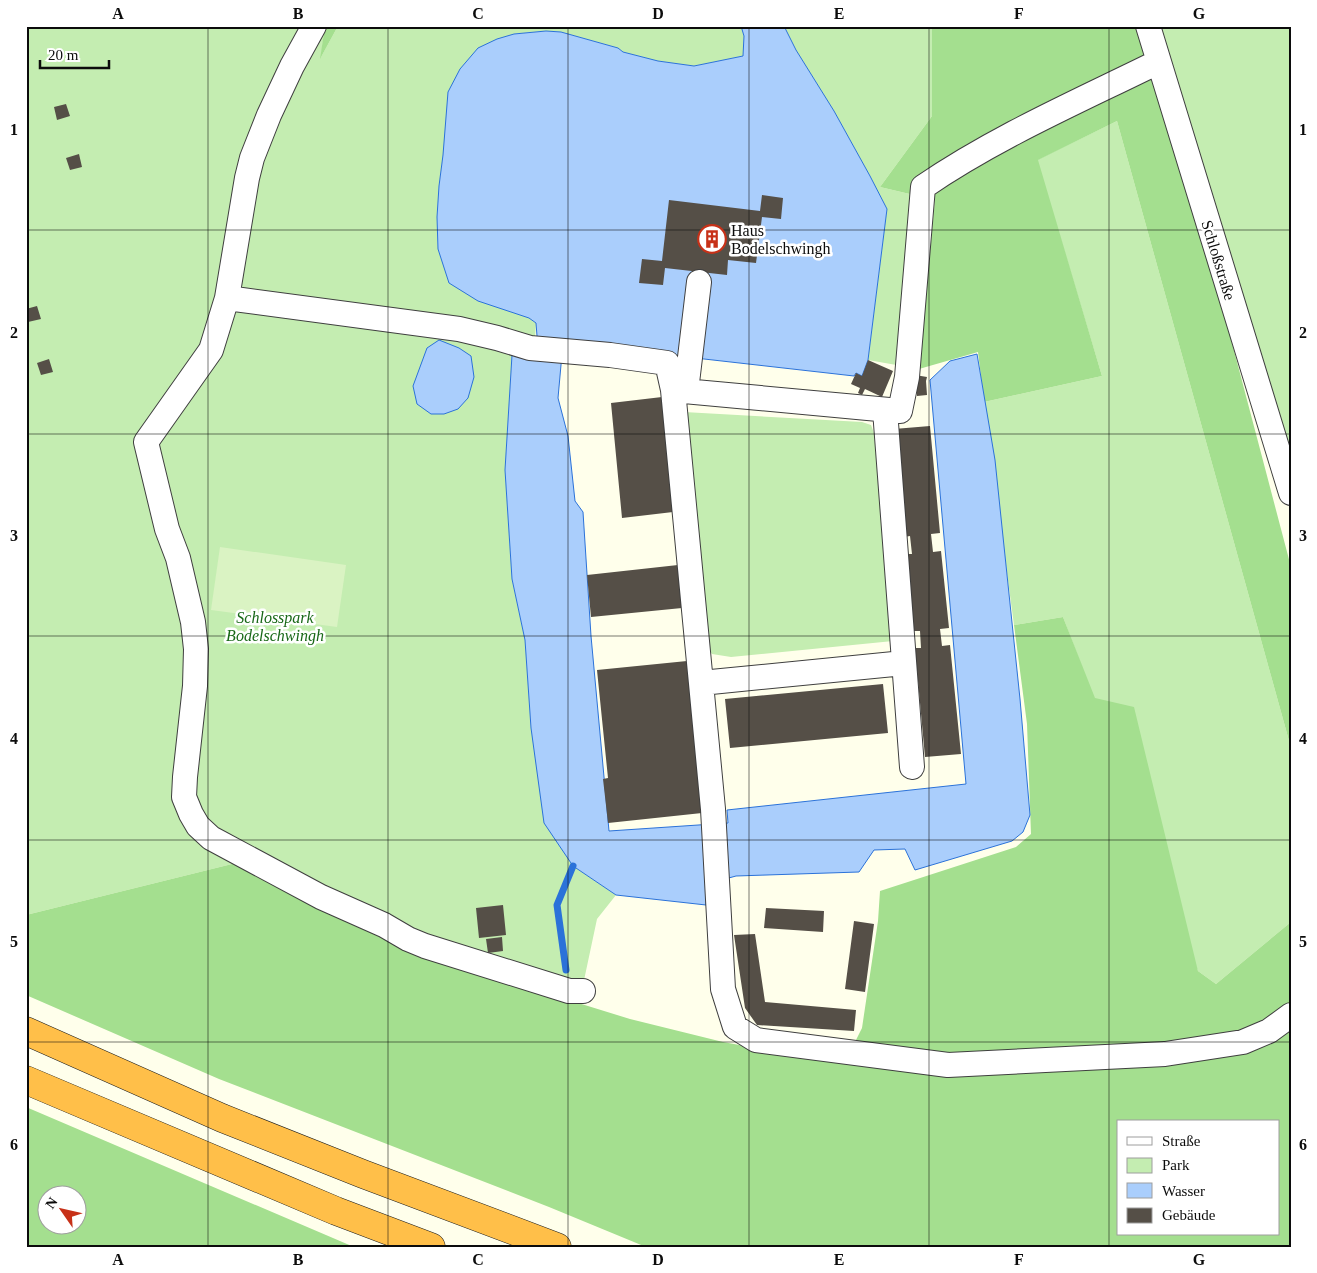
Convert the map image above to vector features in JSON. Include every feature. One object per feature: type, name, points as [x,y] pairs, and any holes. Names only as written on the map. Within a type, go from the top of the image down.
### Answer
[{"type":"highway","points":[[26,1031],[222,1118],[363,1174],[557,1247]]},
{"type":"highway","points":[[26,1080],[336,1212],[431,1247]]},
{"type":"street","points":[[314,26],[280,90],[258,139],[245,186],[227,298],[211,350],[146,442],[167,529],[178,558],[193,622],[196,649],[195,686],[184,797],[198,826],[211,838],[321,897],[384,925],[408,939],[425,946],[569,992],[583,991]]},
{"type":"street","name":"Schloßstraße","points":[[1148,26],[1291,493]]},
{"type":"street","points":[[680,390],[900,411],[907,378],[923,187],[952,167],[1023,129],[1158,62]]},
{"type":"street","points":[[699,282],[680,390],[701,683],[713,808],[723,989],[735,1026],[756,1040],[948,1065],[1165,1054],[1243,1042],[1269,1032],[1291,1015]]},
{"type":"street","points":[[227,298],[459,329],[530,348],[667,362],[680,390]]},
{"type":"street","points":[[885,410],[912,768]]},
{"type":"street","points":[[701,683],[904,662]]},
{"type":"green space","name":"Schlosspark Bodelschwingh","points":[[26,26],[325,26],[321,57],[338,26],[741,26],[744,36],[743,56],[694,66],[658,61],[561,32],[546,31],[514,34],[443,155],[437,217],[438,249],[536,323],[534,356],[512,355],[505,470],[512,579],[525,640],[531,728],[573,866],[616,895],[597,919],[583,985],[575,1002],[236,863],[26,915]]},
{"type":"green space","points":[[325,26],[338,26],[320,59]]},
{"type":"green space","points":[[784,26],[932,26],[932,116],[880,187],[935,200],[919,369],[868,360],[887,209],[834,111],[796,50]]},
{"type":"green space","points":[[932,26],[1148,26],[1291,567],[1291,748],[1117,121],[1038,160],[1102,376],[984,402],[978,352],[919,369],[935,200],[880,187],[932,116]]},
{"type":"green space","points":[[1148,26],[1291,26],[1291,464]]},
{"type":"green space","points":[[1117,121],[1291,748],[1291,922],[1216,984],[1198,971],[1063,617],[1014,625],[984,402],[1102,376],[1037,160]]},
{"type":"green space","points":[[684,412],[862,422],[871,425],[874,433],[893,641],[731,657],[712,654],[706,646]]},
{"type":"green space","points":[[220,547],[346,565],[337,627],[211,610]]},
{"type":"green space","points":[[1063,617],[1095,698],[1134,707],[1198,971],[1216,984],[1291,922],[1291,1247],[646,1247],[549,1207],[219,1079],[26,995],[26,915],[236,863],[575,1002],[630,1019],[723,1042],[844,1064],[862,1028],[878,921],[880,891],[1016,847],[1031,834],[1027,724],[1014,625]]},
{"type":"green space","points":[[26,1107],[354,1247],[26,1247]]},
{"type":"water","points":[[741,26],[784,26],[796,50],[834,111],[887,209],[868,360],[862,376],[856,373],[854,376],[563,343],[558,398],[568,436],[575,501],[583,512],[591,636],[609,831],[728,823],[727,810],[966,784],[930,380],[950,361],[977,354],[995,460],[1030,815],[1023,832],[1012,841],[915,870],[905,849],[874,850],[859,872],[736,876],[707,884],[706,905],[616,895],[573,866],[544,823],[531,728],[525,640],[512,579],[505,470],[512,355],[534,356],[537,336],[536,323],[529,318],[478,301],[449,283],[438,249],[437,217],[448,92],[460,69],[478,48],[497,39],[514,34],[546,31],[561,32],[658,61],[694,66],[743,56],[744,36]]},
{"type":"water","points":[[439,340],[459,348],[471,356],[474,377],[468,398],[458,409],[444,414],[431,414],[417,404],[413,386],[427,348]]},
{"type":"building","points":[[66,104],[70,116],[57,120],[54,107]]},
{"type":"building","points":[[79,154],[82,167],[70,170],[66,158]]},
{"type":"building","name":"Haus Bodelschwingh","points":[[762,195],[783,198],[781,219],[762,217],[756,263],[728,260],[727,275],[665,268],[663,285],[639,283],[642,259],[662,261],[669,200],[760,211]]},
{"type":"building","points":[[37,306],[41,319],[28,322],[26,309]]},
{"type":"building","points":[[49,359],[53,372],[41,375],[37,363]]},
{"type":"building","points":[[868,360],[893,371],[882,397],[865,389],[862,395],[858,393],[860,388],[851,384],[856,373],[862,376]]},
{"type":"building","points":[[915,375],[927,377],[927,395],[917,396]]},
{"type":"building","points":[[662,397],[673,512],[622,518],[611,403]]},
{"type":"building","points":[[930,426],[940,533],[931,534],[933,552],[941,551],[949,628],[940,629],[942,646],[950,645],[961,754],[925,757],[915,648],[921,648],[920,631],[911,631],[903,554],[912,554],[910,536],[904,537],[894,429]]},
{"type":"building","points":[[678,565],[682,608],[591,617],[587,575]]},
{"type":"building","points":[[687,661],[702,813],[608,823],[603,779],[608,778],[597,670]]},
{"type":"building","points":[[883,684],[888,733],[730,748],[725,699]]},
{"type":"building","points":[[503,905],[506,935],[479,938],[476,908]]},
{"type":"building","points":[[766,908],[824,911],[823,932],[764,928]]},
{"type":"building","points":[[854,921],[874,924],[865,992],[845,989]]},
{"type":"building","points":[[755,934],[765,1002],[856,1010],[854,1031],[757,1025],[745,1008],[734,935]]},
{"type":"building","points":[[502,937],[503,951],[488,953],[486,939]]},
{"type":"waterway","points":[[566,970],[557,905],[573,866]]},
{"type":"place","name":"Haus Bodelschwingh","points":[[712,239]]}]
